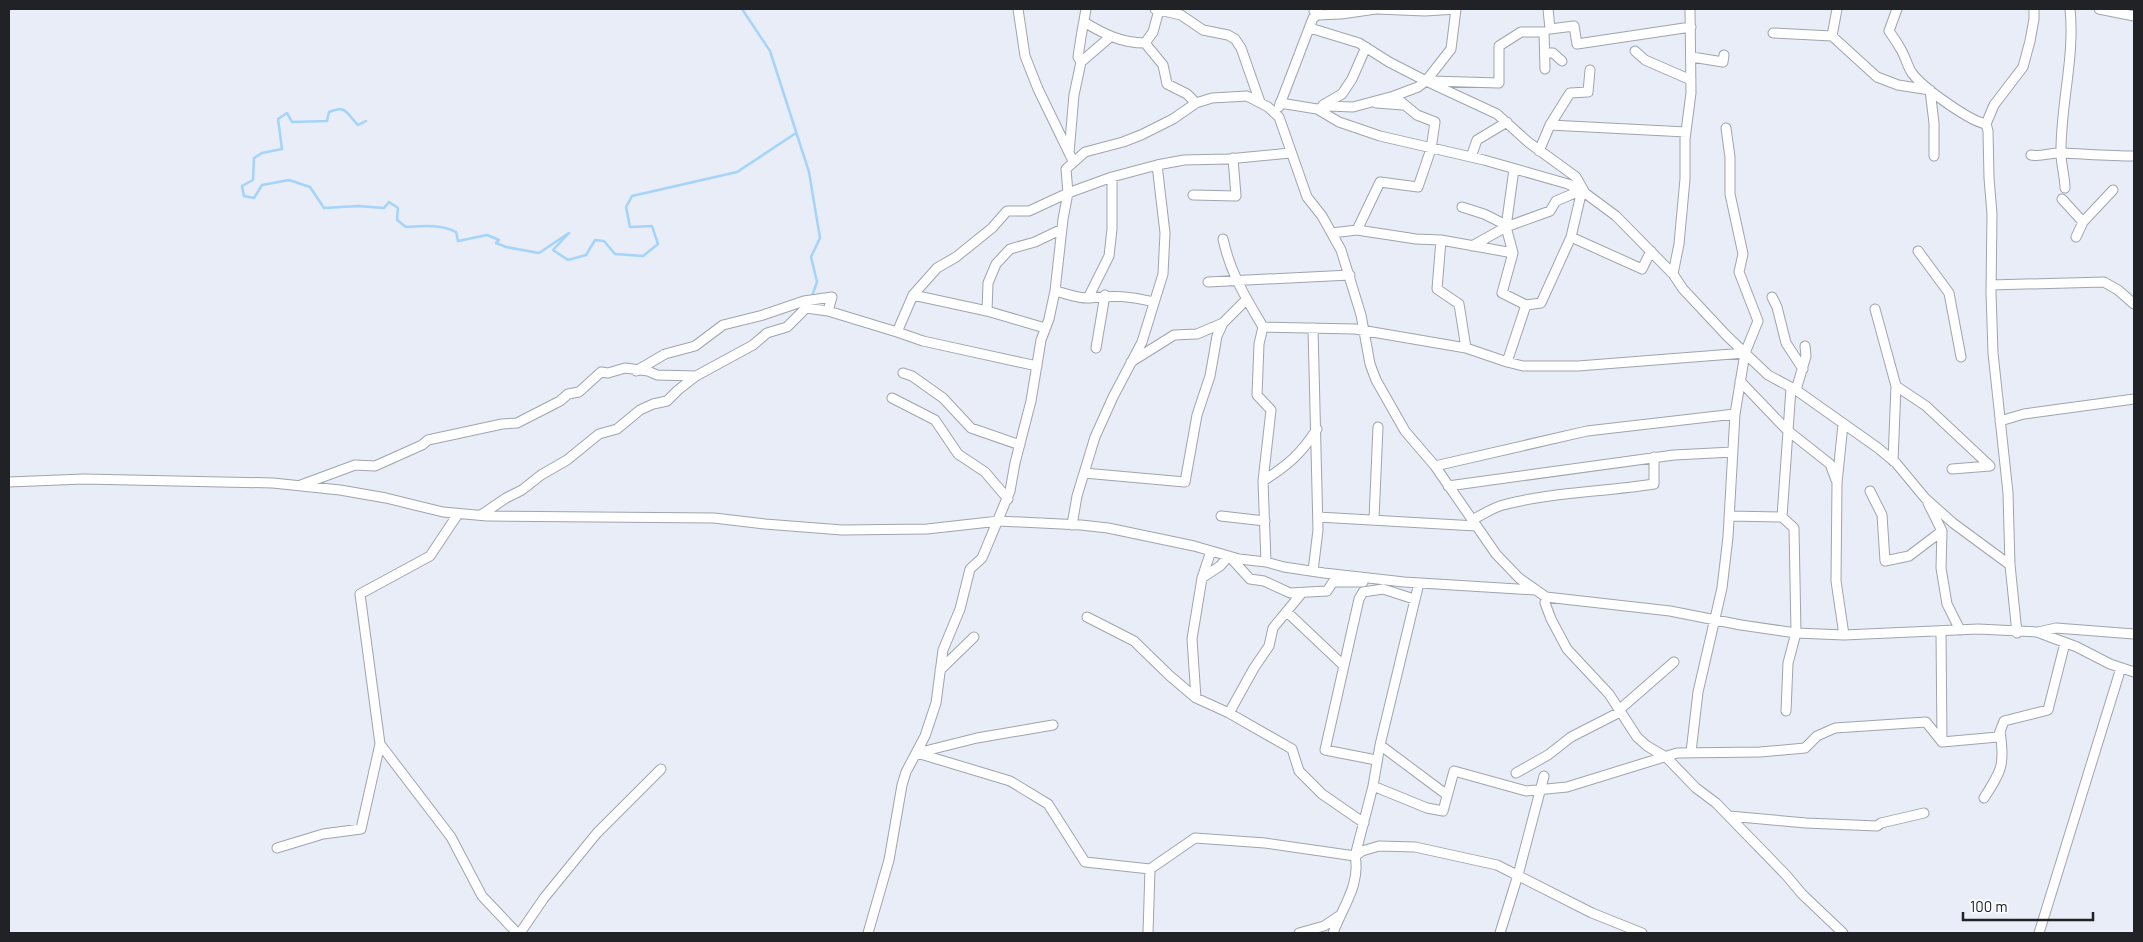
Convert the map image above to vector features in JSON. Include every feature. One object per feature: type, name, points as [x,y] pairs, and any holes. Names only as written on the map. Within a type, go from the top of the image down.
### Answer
[{"type":"street","points":[[1018,9],[1025,56],[1038,89],[1071,157]]},
{"type":"street","points":[[1081,62],[1078,57],[1086,9]]},
{"type":"street","points":[[1278,118],[1280,103],[1316,11],[1341,14],[1377,9],[1425,11],[1456,9],[1451,49],[1426,81],[1418,87],[1394,96],[1353,106],[1328,106],[1317,109]]},
{"type":"street","points":[[1545,69],[1548,9]]},
{"type":"street","points":[[1673,274],[1679,244],[1686,179],[1686,132],[1692,57],[1690,9]]},
{"type":"street","points":[[1832,36],[1837,9]]},
{"type":"street","points":[[1897,9],[1890,32],[1901,48],[1912,73],[1930,90],[1963,113],[1979,123],[1986,124]]},
{"type":"street","points":[[2017,632],[2010,565],[2008,494],[1993,353],[1991,286],[1992,214],[1988,131],[1986,124],[1994,105],[2023,67],[2033,26],[2034,9]]},
{"type":"street","points":[[2065,188],[2064,167],[2060,153],[2064,94],[2069,72],[2070,9]]},
{"type":"street","points":[[2098,9],[2134,16]]},
{"type":"street","points":[[1145,43],[1153,32],[1157,10],[1181,15],[1203,30],[1228,35],[1235,39],[1241,48],[1260,102]]},
{"type":"street","points":[[1084,22],[1110,37],[1131,43],[1145,43]]},
{"type":"street","points":[[1426,81],[1499,83],[1499,46],[1521,32],[1574,26],[1577,44],[1692,27]]},
{"type":"street","points":[[1310,28],[1358,43],[1426,81],[1497,114],[1539,151],[1576,177],[1582,190],[1592,200],[1616,216],[1673,274],[1683,289],[1768,375],[1794,389],[1894,461],[1925,498],[1952,523],[2010,565]]},
{"type":"street","points":[[1773,33],[1832,36],[1877,76],[1898,85],[1930,90]]},
{"type":"street","points":[[868,933],[889,860],[900,806],[902,785],[906,772],[925,736],[936,703],[943,650],[960,609],[970,569],[982,558],[1008,499],[1031,401],[1036,366],[1055,291],[1068,193],[1066,169],[1071,157],[1074,94],[1081,62],[1110,37]]},
{"type":"street","points":[[1145,43],[1163,65],[1167,84],[1187,94],[1196,103]]},
{"type":"street","points":[[1317,109],[1342,94],[1352,79],[1366,47]]},
{"type":"street","points":[[1635,50],[1645,60],[1691,80]]},
{"type":"street","points":[[1545,53],[1553,53],[1562,61]]},
{"type":"street","points":[[1692,57],[1723,62],[1724,55]]},
{"type":"street","points":[[1539,151],[1550,124],[1570,93],[1588,92],[1590,70]]},
{"type":"street","points":[[1930,90],[1934,123],[1934,156]]},
{"type":"street","points":[[1071,157],[1123,142],[1158,128],[1196,103],[1212,98],[1234,95],[1247,96],[1268,107],[1278,118],[1307,197],[1322,216],[1341,250],[1350,276],[1365,332],[1370,364],[1376,380],[1405,431],[1435,466],[1496,554],[1519,578],[1538,590],[1546,598],[1670,611],[1796,632],[1844,635],[1978,629],[2037,632],[2056,628],[2134,634]]},
{"type":"street","points":[[1357,230],[1380,182],[1418,187],[1430,149],[1435,122],[1418,115],[1394,96]]},
{"type":"street","points":[[1370,102],[1403,105]]},
{"type":"street","points":[[1280,103],[1317,109],[1339,122],[1380,136],[1470,157],[1568,184],[1582,190]]},
{"type":"street","points":[[1470,157],[1477,140],[1507,122]]},
{"type":"street","points":[[1550,124],[1686,132]]},
{"type":"street","points":[[1691,752],[1698,692],[1722,588],[1729,516],[1735,414],[1740,381],[1745,353],[1758,321],[1739,272],[1743,254],[1730,194],[1730,157],[1726,128]]},
{"type":"street","points":[[897,332],[913,295],[937,268],[956,257],[992,228],[1007,211],[1029,211],[1068,193],[1112,177],[1157,165],[1184,160],[1290,153]]},
{"type":"street","points":[[2031,155],[2042,157],[2060,153],[2134,156]]},
{"type":"street","points":[[1193,195],[1236,196],[1233,158]]},
{"type":"street","points":[[1072,525],[1077,496],[1095,437],[1130,362],[1142,342],[1162,274],[1165,233],[1157,165]]},
{"type":"street","points":[[1514,169],[1506,226],[1513,253],[1502,293],[1526,305],[1541,304],[1571,237],[1582,190]]},
{"type":"street","points":[[1088,298],[1108,256],[1112,229],[1112,177]]},
{"type":"street","points":[[1472,246],[1506,226],[1550,210],[1556,201],[1582,190]]},
{"type":"street","points":[[2076,237],[2083,222],[2113,190]]},
{"type":"street","points":[[2062,200],[2083,222]]},
{"type":"street","points":[[1462,206],[1484,214],[1506,226]]},
{"type":"street","points":[[987,311],[988,283],[996,264],[1005,254],[1010,249],[1035,242],[1062,229]]},
{"type":"street","points":[[1332,233],[1357,230],[1416,239],[1442,240],[1513,253]]},
{"type":"street","points":[[1571,237],[1642,269],[1651,251]]},
{"type":"street","points":[[1223,239],[1230,268],[1246,300],[1263,327],[1259,344],[1257,395],[1272,410],[1263,481],[1266,562]]},
{"type":"street","points":[[1442,240],[1436,289],[1459,304],[1466,348]]},
{"type":"street","points":[[1918,251],[1949,293],[1961,357]]},
{"type":"street","points":[[1208,282],[1350,276]]},
{"type":"street","points":[[1991,286],[2104,282],[2118,290],[2134,304]]},
{"type":"street","points":[[1055,291],[1088,298],[1105,295],[1127,296],[1154,302]]},
{"type":"street","points":[[913,295],[987,311],[1045,328]]},
{"type":"street","points":[[1096,348],[1105,295]]},
{"type":"street","points":[[636,370],[665,354],[694,346],[723,326],[742,319],[763,315],[804,301],[832,297],[828,311]]},
{"type":"street","points":[[1772,297],[1777,307],[1786,343],[1803,370]]},
{"type":"street","points":[[1084,472],[1185,482],[1197,415],[1210,376],[1217,336],[1223,323],[1246,300]]},
{"type":"street","points":[[1507,362],[1526,305]]},
{"type":"street","points":[[481,516],[506,498],[522,490],[530,482],[567,460],[599,434],[617,429],[640,410],[667,400],[696,376],[753,345],[767,333],[787,327],[806,308],[828,311],[923,341],[1036,366]]},
{"type":"street","points":[[1875,309],[1896,386],[1894,461]]},
{"type":"street","points":[[1130,362],[1174,335],[1197,334],[1223,323]]},
{"type":"street","points":[[1263,327],[1355,329],[1466,348],[1523,366],[1578,366],[1745,353]]},
{"type":"street","points":[[1313,328],[1318,517],[1313,571]]},
{"type":"street","points":[[1782,517],[1787,430],[1794,389],[1803,370],[1806,356],[1805,346]]},
{"type":"street","points":[[298,486],[355,465],[375,466],[428,440],[502,424],[517,423],[560,401],[568,394],[578,392],[601,372],[608,373],[625,368],[648,371],[657,375],[696,376]]},
{"type":"street","points":[[903,373],[912,376],[943,398],[971,428],[1020,445]]},
{"type":"street","points":[[1740,381],[1787,430],[1830,464],[1837,483]]},
{"type":"street","points":[[1896,386],[1926,406],[1990,466],[1952,468]]},
{"type":"street","points":[[892,398],[935,420],[958,454],[985,472],[1008,499]]},
{"type":"street","points":[[2000,421],[2033,412],[2134,398]]},
{"type":"street","points":[[1435,466],[1587,431],[1735,414]]},
{"type":"street","points":[[1843,424],[1837,483],[1836,582],[1844,635]]},
{"type":"street","points":[[1374,520],[1378,427]]},
{"type":"street","points":[[1263,481],[1279,471],[1304,450],[1317,428]]},
{"type":"street","points":[[1448,486],[1654,457],[1733,452]]},
{"type":"street","points":[[1318,517],[1474,523],[1501,505],[1584,491],[1624,489],[1654,484],[1654,457]]},
{"type":"street","points":[[9,482],[84,479],[273,483],[340,490],[386,498],[443,512],[481,516],[714,518],[842,530],[927,530],[998,521],[1072,525],[1108,528],[1239,559],[1266,562],[1284,567],[1419,583],[1538,590]]},
{"type":"street","points":[[1870,491],[1882,515],[1885,560],[1909,556],[1942,531]]},
{"type":"street","points":[[1925,498],[1942,531],[1941,568],[1947,604],[1960,630]]},
{"type":"street","points":[[277,848],[323,834],[361,829],[380,744],[360,594],[430,556],[458,514]]},
{"type":"street","points":[[1220,516],[1264,521]]},
{"type":"street","points":[[1729,516],[1782,517],[1794,528],[1796,632],[1788,663],[1786,711]]},
{"type":"street","points":[[1196,698],[1192,639],[1202,578],[1211,551]]},
{"type":"street","points":[[1202,578],[1220,566],[1228,556]]},
{"type":"street","points":[[1228,556],[1250,579],[1264,581],[1290,593],[1301,594],[1328,591],[1333,582],[1364,582],[1414,599]]},
{"type":"street","points":[[1333,933],[1339,916],[1350,897],[1358,868],[1355,856],[1373,786],[1376,760],[1419,583]]},
{"type":"street","points":[[1376,760],[1325,750],[1359,599],[1363,592],[1383,589]]},
{"type":"street","points":[[1229,713],[1254,668],[1270,646],[1273,628],[1301,594]]},
{"type":"street","points":[[1546,598],[1545,603],[1551,619],[1567,649],[1609,694],[1637,737],[1647,746],[1666,757],[1696,788],[1716,803],[1786,874],[1802,894],[1843,933]]},
{"type":"street","points":[[1287,612],[1343,665]]},
{"type":"street","points":[[1088,617],[1134,640],[1170,676],[1196,698],[1229,713],[1292,749],[1299,771],[1322,794],[1364,823]]},
{"type":"street","points":[[1941,632],[1942,742]]},
{"type":"street","points":[[2037,632],[2134,672]]},
{"type":"street","points":[[940,670],[974,637]]},
{"type":"street","points":[[1942,742],[1998,737],[2004,721],[2048,710],[2065,642]]},
{"type":"street","points":[[1516,773],[1548,754],[1571,737],[1620,711],[1674,662]]},
{"type":"street","points":[[2039,933],[2120,671],[2124,668]]},
{"type":"street","points":[[1373,786],[1428,808],[1443,811],[1454,771],[1526,791],[1567,787],[1666,757],[1691,752],[1716,754],[1805,748],[1817,736],[1835,728],[1926,722],[1942,742]]},
{"type":"street","points":[[917,753],[977,738],[1053,725]]},
{"type":"street","points":[[1984,798],[1998,777],[2004,756],[2000,731]]},
{"type":"street","points":[[380,744],[451,837],[482,896],[519,933],[544,898],[597,833],[661,769]]},
{"type":"street","points":[[1380,745],[1447,795]]},
{"type":"street","points":[[917,753],[1010,780],[1048,804],[1086,862],[1150,869],[1195,838],[1265,843],[1355,856],[1362,851],[1379,846],[1415,847],[1497,865],[1592,913],[1642,933]]},
{"type":"street","points":[[1500,933],[1518,875],[1544,776]]},
{"type":"street","points":[[1729,816],[1806,823],[1877,826],[1881,823],[1924,813]]},
{"type":"street","points":[[1148,933],[1150,869]]},
{"type":"street","points":[[1299,933],[1324,926],[1339,916]]},
{"type":"waterway","points":[[742,9],[770,51],[809,172],[820,238],[811,257],[817,282],[812,296]]},
{"type":"waterway","points":[[366,121],[358,125],[346,111],[339,109],[329,112],[327,121],[292,122],[287,113],[278,119],[282,149],[262,153],[254,158],[253,180],[242,186],[244,196],[254,198],[262,185],[289,180],[310,187],[324,208],[358,206],[384,208],[389,202],[398,208],[397,220],[406,227],[432,226],[450,229],[456,232],[458,241],[487,235],[499,240],[496,243],[506,247],[539,253],[569,233],[553,250],[568,260],[586,255],[595,240],[604,241],[615,254],[643,256],[658,244],[652,226],[630,227],[626,207],[632,196],[737,172],[796,133]]}]
